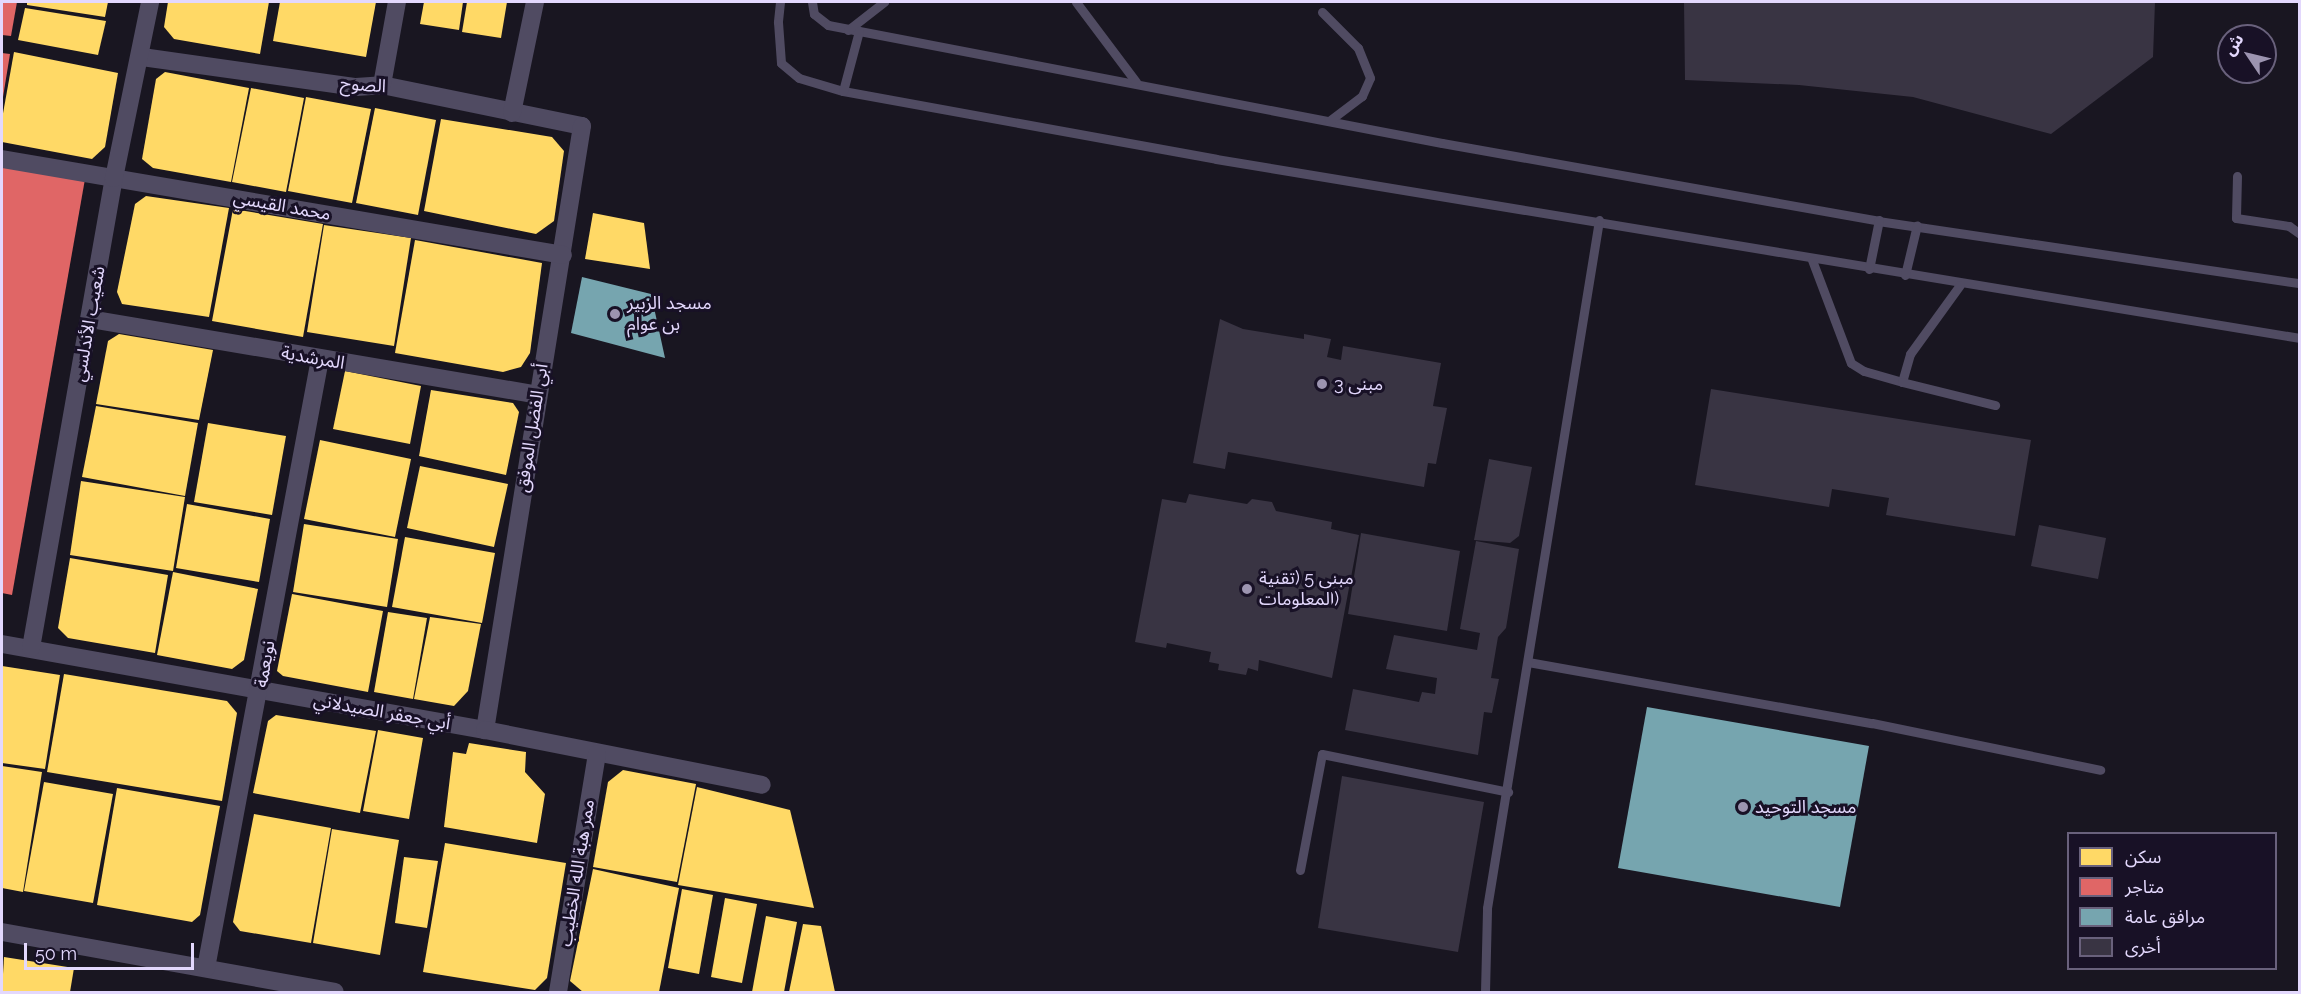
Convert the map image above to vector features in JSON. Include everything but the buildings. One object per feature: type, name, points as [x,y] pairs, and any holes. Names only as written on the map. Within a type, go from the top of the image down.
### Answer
[{"type":"street","name":"شعيب الأندلسي","points":[[31,648],[114,177],[142,57],[150,2]]},
{"type":"street","points":[[382,85],[397,2]]},
{"type":"street","points":[[512,113],[535,2]]},
{"type":"street","name":"الصوح","points":[[142,57],[356,87],[382,85],[582,126]]},
{"type":"street","name":"أبي الفضل الموفق","points":[[485,730],[582,126]]},
{"type":"street","name":"محمد القيسي","points":[[2,159],[563,255]]},
{"type":"street","name":"المرشدية","points":[[90,319],[537,395]]},
{"type":"street","name":"نويعمة","points":[[206,968],[260,691],[320,359]]},
{"type":"street","name":"أبي جعفر الصيدلاني","points":[[2,644],[485,730],[762,785]]},
{"type":"street","name":"ممر هبة الله الخطيب","points":[[558,993],[597,754]]},
{"type":"street","points":[[2,932],[334,993]]},
{"type":"lane","points":[[780,2],[777,22],[782,63],[799,78],[843,90],[1216,159],[1599,220],[1960,285],[2300,338]]},
{"type":"lane","points":[[812,2],[814,14],[828,25],[848,30],[1136,82],[1329,121],[1879,220],[2300,283]]},
{"type":"lane","points":[[848,30],[884,2]]},
{"type":"lane","points":[[1076,2],[1136,82]]},
{"type":"lane","points":[[1322,12],[1358,48],[1370,78],[1362,96],[1329,121]]},
{"type":"lane","points":[[843,90],[859,32]]},
{"type":"lane","points":[[2237,176],[2236,218],[2289,226],[2300,234]]},
{"type":"lane","points":[[1485,993],[1487,908],[1508,792],[1599,220]]},
{"type":"lane","points":[[1869,269],[1879,220]]},
{"type":"lane","points":[[1905,275],[1917,225]]},
{"type":"lane","points":[[1812,260],[1851,363],[1864,371],[1995,405]]},
{"type":"lane","points":[[1902,382],[1910,354],[1960,285]]},
{"type":"lane","points":[[1528,662],[1872,723],[2100,770]]},
{"type":"lane","points":[[1300,870],[1322,754],[1508,792]]},
{"type":"place","name":"مسجد الزبير بن عوام","points":[[615,314]]},
{"type":"place","name":"مبنى 3","points":[[1322,384]]},
{"type":"place","name":"مبنى 5 (تقنية المعلومات)","points":[[1247,589]]},
{"type":"place","name":"مسجد التوحيد","points":[[1743,807]]}]
